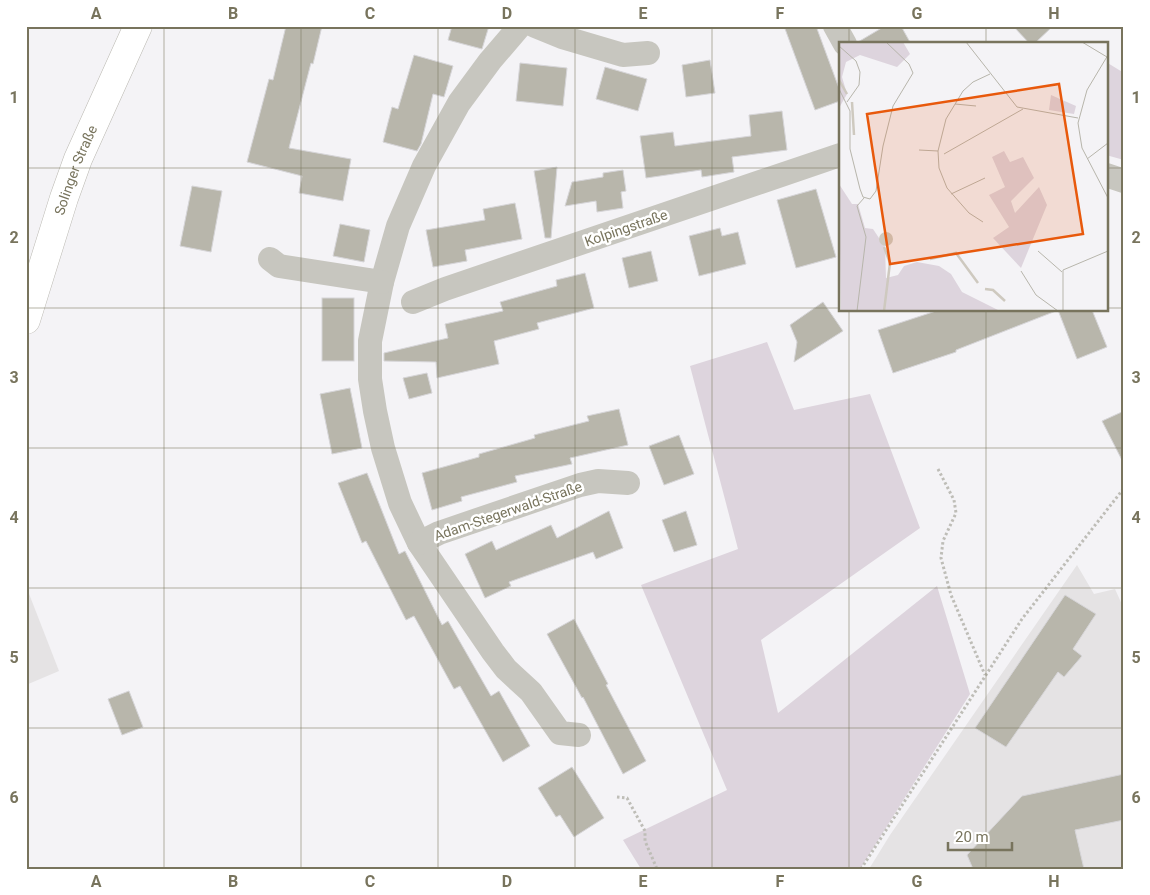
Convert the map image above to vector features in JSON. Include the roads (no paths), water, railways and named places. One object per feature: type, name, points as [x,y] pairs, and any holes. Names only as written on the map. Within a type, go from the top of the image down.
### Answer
[{"type":"main road","name":"Solinger Straße","points":[[26,320],[78,159],[138,26]]},
{"type":"street","name":"Adam-Stegerwald-Straße","points":[[520,26],[490,61],[459,103],[424,166],[398,226],[382,282],[370,341],[370,379],[383,448],[400,503],[419,543],[506,669],[531,692],[560,733],[580,735]]},
{"type":"street","points":[[535,26],[562,37],[623,55],[648,53]]},
{"type":"street","points":[[835,26],[844,42]]},
{"type":"street","name":"Kolpingstraße","points":[[413,302],[445,289],[839,156]]},
{"type":"street","points":[[1108,176],[1124,181]]},
{"type":"street","points":[[270,259],[279,266],[382,282]]},
{"type":"street","name":"Adam-Stegerwald-Straße","points":[[419,543],[439,533],[580,484],[598,481],[628,483]]}]
